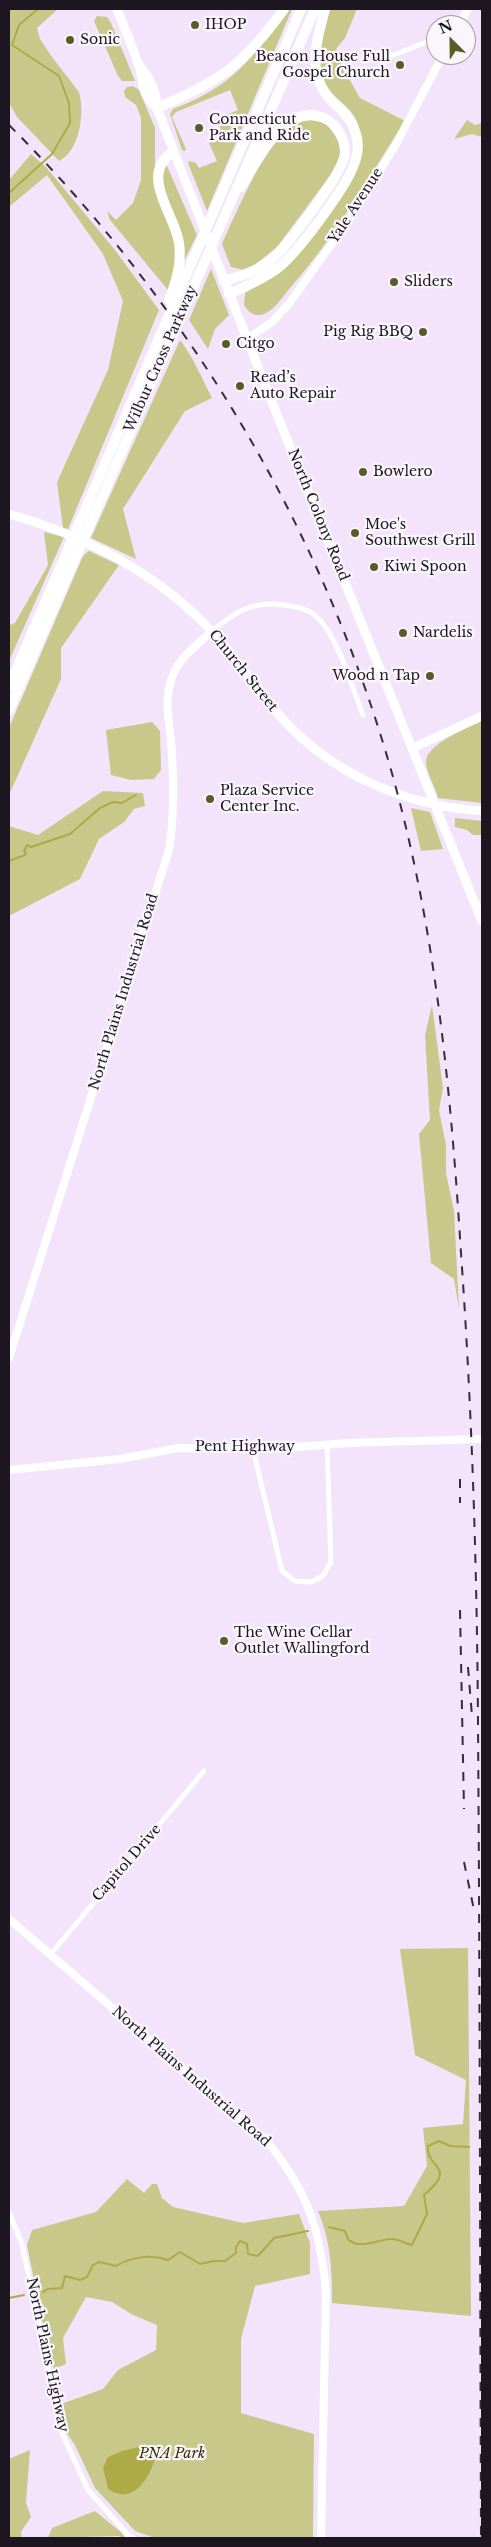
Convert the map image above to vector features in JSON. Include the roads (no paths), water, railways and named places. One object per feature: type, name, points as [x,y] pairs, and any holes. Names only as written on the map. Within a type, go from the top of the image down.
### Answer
[{"type":"highway","points":[[157,108],[205,87],[230,70],[259,42],[284,9]]},
{"type":"highway","name":"Wilbur Cross Parkway","points":[[9,710],[173,299],[198,248],[301,9]]},
{"type":"highway","name":"Wilbur Cross Parkway","points":[[81,529],[182,311],[315,9]]},
{"type":"highway","points":[[229,294],[268,274],[289,257],[347,178],[356,158],[358,148],[355,129],[345,114],[322,90],[316,77],[315,58],[325,9]]},
{"type":"highway","points":[[222,218],[266,148],[288,122],[305,115],[314,115],[330,122],[336,128],[344,143],[344,160],[336,176],[272,259],[251,272],[224,281]]},
{"type":"highway","points":[[173,152],[166,156],[158,170],[162,200],[179,241],[179,264],[173,299]]},
{"type":"highway","name":"Wilbur Cross Parkway","points":[[9,686],[72,551]]},
{"type":"main road","name":"North Colony Road","points":[[117,9],[140,66],[148,75],[157,98],[157,108],[173,152],[229,294],[482,921]]},
{"type":"main road","name":"Church Street","points":[[9,514],[86,544],[160,583],[193,612],[212,632],[280,716],[297,733],[344,770],[385,791],[419,802],[453,809],[482,811]]},
{"type":"main road","points":[[413,748],[482,716]]},
{"type":"street","points":[[372,58],[394,55],[426,42]]},
{"type":"street","name":"Yale Avenue","points":[[247,339],[272,322],[288,304],[351,217],[395,146],[438,65]]},
{"type":"street","points":[[212,632],[227,619],[245,608],[272,603],[306,610],[317,617],[325,627],[363,715]]},
{"type":"street","name":"North Plains Industrial Road","points":[[9,1358],[168,850],[174,790],[171,737],[166,714],[167,696],[173,674],[179,664],[212,632]]},
{"type":"street","name":"Pent Highway","points":[[9,1470],[120,1458],[178,1448],[253,1449],[482,1439]]},
{"type":"street","points":[[253,1449],[282,1571],[292,1580],[306,1583],[322,1576],[332,1559],[327,1445]]},
{"type":"street","name":"Capitol Drive","points":[[50,1955],[204,1771]]},
{"type":"street","name":"North Plains Industrial Road","points":[[9,1919],[265,2139],[284,2162],[308,2204],[318,2232],[324,2262],[326,2293],[321,2538]]},
{"type":"street","name":"North Plains Highway","points":[[9,2212],[22,2244],[62,2433],[88,2490],[129,2536],[134,2538]]},
{"type":"waterway","points":[[9,193],[52,154],[70,123],[69,103],[59,76],[12,45],[19,25],[38,9]]},
{"type":"waterway","points":[[9,861],[25,855],[24,851],[27,845],[31,847],[70,834],[100,808],[113,802],[122,803],[136,795]]},
{"type":"waterway","points":[[329,2227],[345,2231],[348,2239],[357,2244],[368,2244],[393,2239],[412,2245],[427,2214],[424,2195],[434,2185],[440,2173],[428,2153],[428,2146],[439,2141],[450,2146],[469,2147]]},
{"type":"waterway","points":[[43,2292],[48,2289],[62,2288],[65,2276],[80,2280],[87,2277],[93,2265],[100,2262],[116,2266],[128,2260],[141,2257],[168,2260],[180,2252],[200,2264],[225,2261],[236,2253],[236,2247],[240,2241],[247,2244],[248,2254],[258,2256],[274,2238],[308,2231]]},
{"type":"waterway","points":[[9,2298],[24,2295]]},
{"type":"railway","points":[[9,125],[75,196],[137,270],[194,349],[246,431],[292,517],[333,605],[368,695],[396,788],[422,903],[432,961],[447,1077],[465,1312],[473,1488],[478,1724],[481,2538]]},
{"type":"railway","points":[[460,1479],[460,1503]]},
{"type":"railway","points":[[460,1610],[464,1809]]},
{"type":"railway","points":[[468,1667],[472,1716]]},
{"type":"railway","points":[[464,1862],[474,1910]]},
{"type":"place","name":"IHOP","points":[[195,25]]},
{"type":"place","name":"Sonic","points":[[70,40]]},
{"type":"place","name":"Beacon House Full Gospel Church","points":[[400,65]]},
{"type":"place","name":"Connecticut Park and Ride","points":[[199,128]]},
{"type":"place","name":"Sliders","points":[[394,282]]},
{"type":"place","name":"Pig Rig BBQ","points":[[423,332]]},
{"type":"place","name":"Citgo","points":[[226,344]]},
{"type":"place","name":"Read’s Auto Repair","points":[[240,386]]},
{"type":"place","name":"Bowlero","points":[[363,472]]},
{"type":"place","name":"Moe's Southwest Grill","points":[[355,533]]},
{"type":"place","name":"Kiwi Spoon","points":[[374,567]]},
{"type":"place","name":"Nardelis","points":[[403,633]]},
{"type":"place","name":"Wood n Tap","points":[[430,676]]},
{"type":"place","name":"Plaza Service Center Inc.","points":[[210,799]]},
{"type":"place","name":"The Wine Cellar Outlet Wallingford","points":[[224,1641]]},
{"type":"park label","name":"PNA Park","points":[[172,2454]]}]
